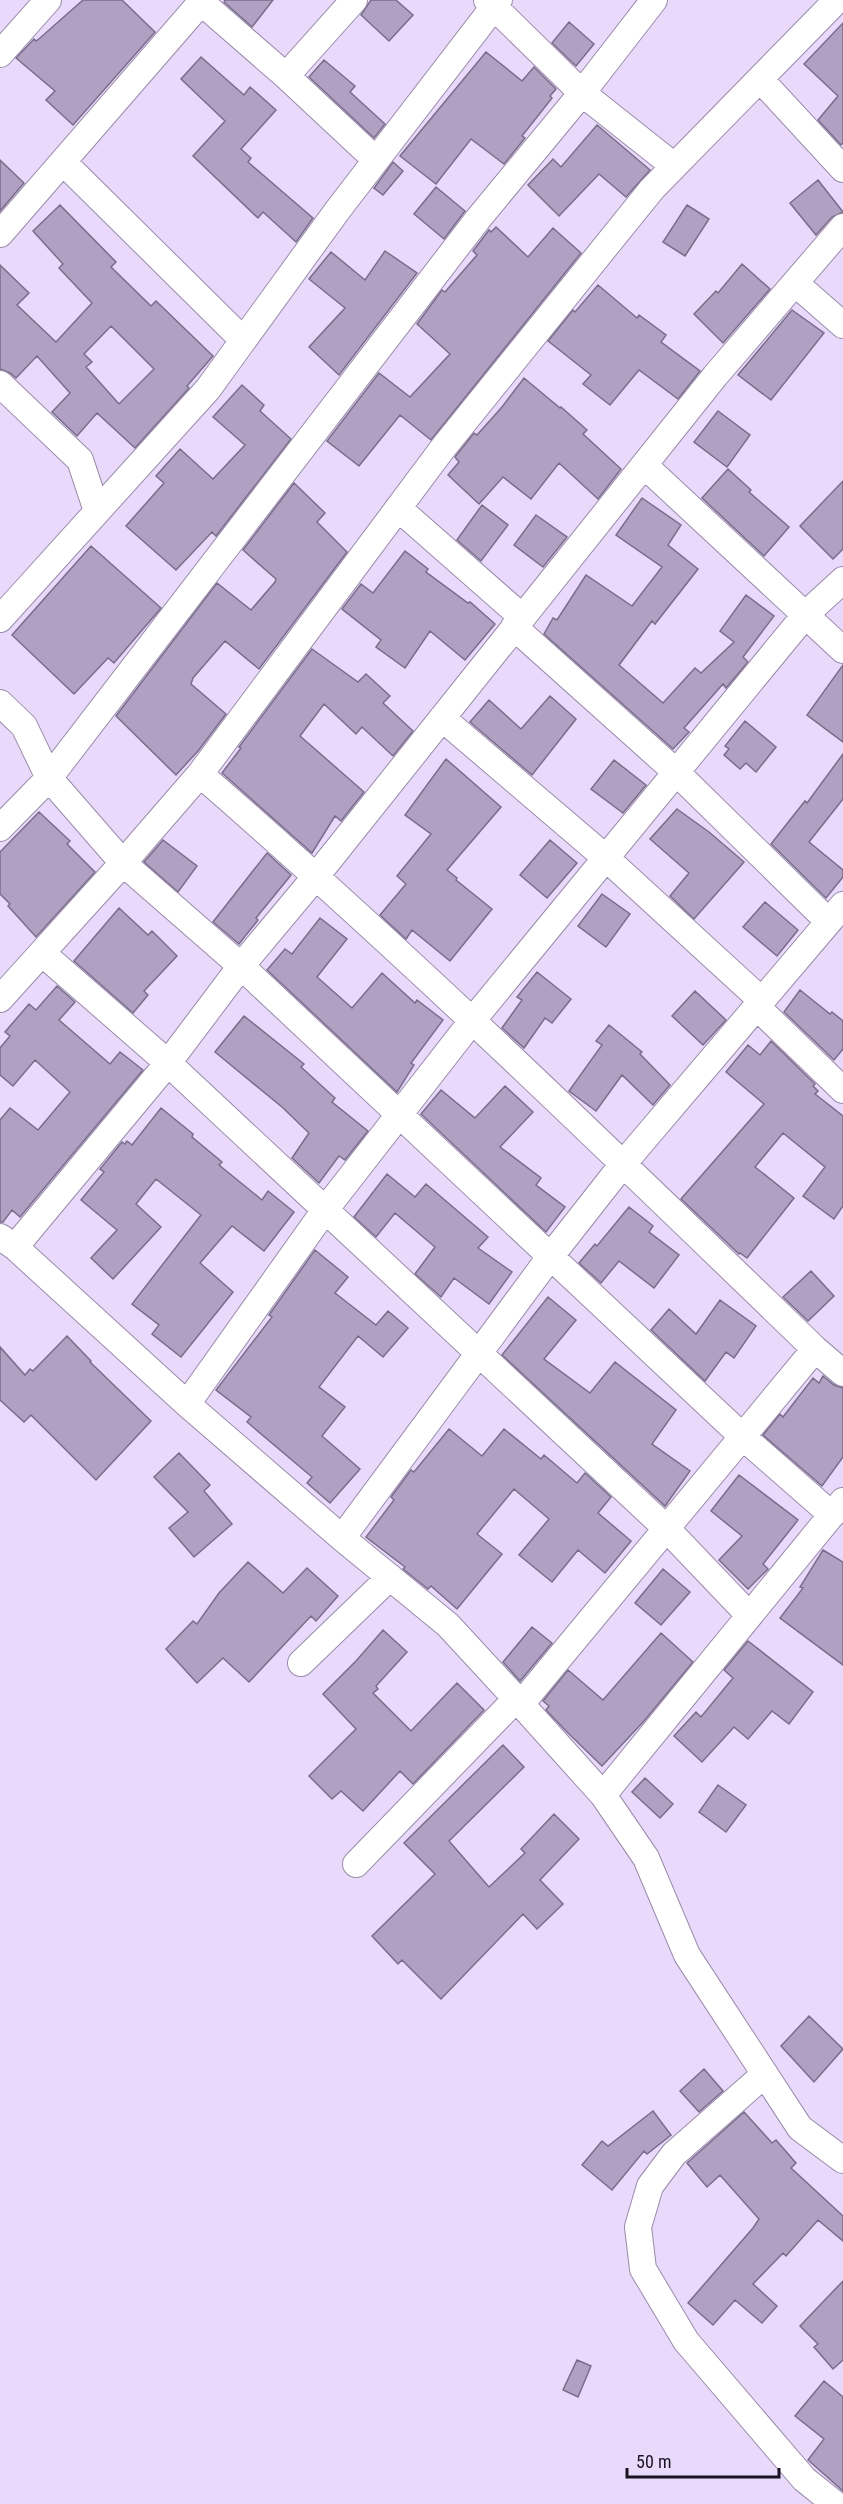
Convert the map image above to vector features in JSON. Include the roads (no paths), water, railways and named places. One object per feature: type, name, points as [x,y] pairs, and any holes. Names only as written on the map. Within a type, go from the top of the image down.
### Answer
[{"type":"street","points":[[0,54],[48,0]]},
{"type":"street","points":[[286,76],[354,0]]},
{"type":"street","points":[[0,828],[49,778],[478,219],[582,93],[654,0]]},
{"type":"street","points":[[0,999],[200,774],[398,508],[495,383],[652,189],[837,0]]},
{"type":"street","points":[[0,234],[64,164],[202,1],[376,160]]},
{"type":"street","points":[[0,619],[208,389],[493,2],[582,93],[674,166]]},
{"type":"street","points":[[760,79],[843,169]]},
{"type":"street","points":[[64,164],[243,340]]},
{"type":"street","points":[[843,227],[715,375],[317,875],[241,966],[168,1063],[8,1242],[187,1404],[342,1538],[448,1625],[603,1795],[646,1858],[687,1955],[800,2128],[843,2160]]},
{"type":"street","points":[[795,283],[843,325]]},
{"type":"street","points":[[0,384],[80,460],[97,511]]},
{"type":"street","points":[[644,465],[843,650]]},
{"type":"street","points":[[342,1538],[550,1257],[623,1164],[836,913],[676,772],[398,508]]},
{"type":"street","points":[[187,1404],[324,1210],[472,1021],[806,614],[843,580]]},
{"type":"street","points":[[0,703],[24,726],[49,778],[123,863],[241,966],[743,1437],[837,1508],[603,1795]]},
{"type":"street","points":[[442,718],[606,858],[758,1003],[843,1090]]},
{"type":"street","points":[[200,774],[317,875],[815,1349],[843,1373]]},
{"type":"street","points":[[42,953],[168,1063],[666,1529],[750,1616]]},
{"type":"street","points":[[356,1864],[518,1702],[666,1529],[815,1349]]},
{"type":"street","points":[[301,1663],[390,1577]]},
{"type":"street","points":[[765,2074],[674,2154],[650,2186],[638,2227],[643,2270],[686,2341],[804,2479],[835,2504]]}]
